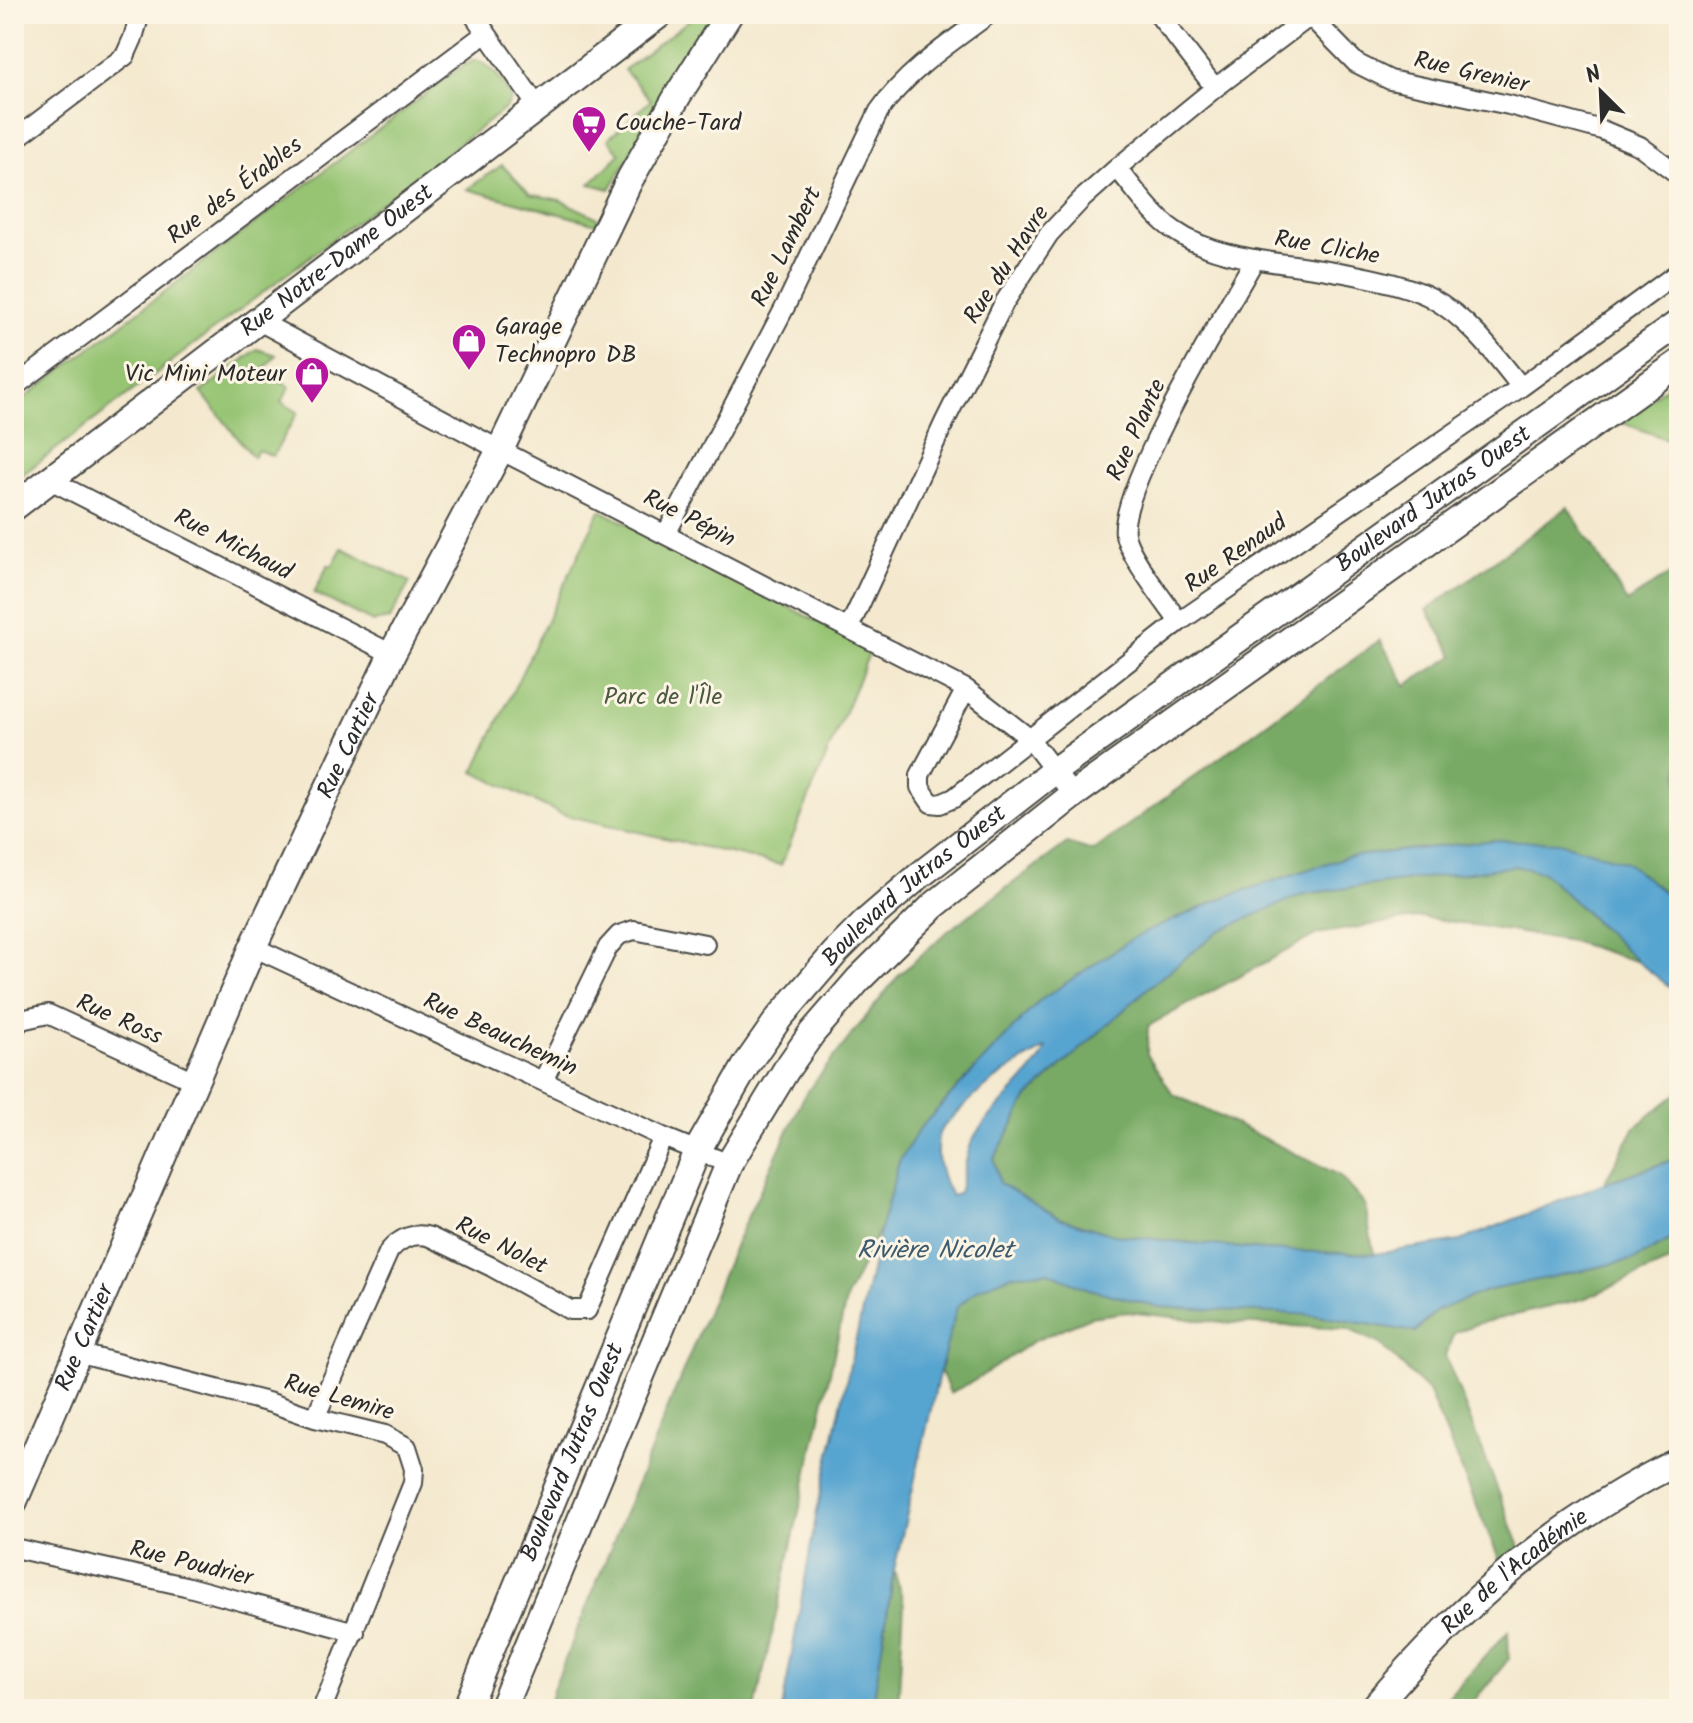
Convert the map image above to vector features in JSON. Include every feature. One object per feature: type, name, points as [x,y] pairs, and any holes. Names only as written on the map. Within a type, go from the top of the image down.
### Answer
[{"type":"main road","name":"Rue Notre-Dame Ouest","points":[[14,507],[660,14]]},
{"type":"main road","name":"Rue Cartier","points":[[14,1501],[253,947],[392,654],[500,450],[630,179],[729,14]]},
{"type":"main road","name":"Boulevard Jutras Ouest","points":[[466,1709],[697,1151],[747,1064],[779,1018],[835,953],[920,875],[1054,771],[1679,323]]},
{"type":"main road","name":"Boulevard Jutras Ouest","points":[[502,1709],[729,1164],[786,1070],[812,1033],[858,980],[933,906],[1073,795],[1679,363]]},
{"type":"main road","name":"Rue de l'Académie","points":[[1373,1709],[1440,1635],[1521,1561],[1590,1510],[1628,1486],[1679,1461]]},
{"type":"street","points":[[14,140],[125,56],[140,14]]},
{"type":"street","points":[[473,14],[537,106]]},
{"type":"street","name":"Rue Lambert","points":[[666,534],[785,307],[879,111],[911,73],[989,14]]},
{"type":"street","points":[[1158,14],[1215,88]]},
{"type":"street","name":"Rue du Havre","points":[[849,628],[945,421],[1004,303],[1049,234],[1117,168],[1215,88],[1312,15]]},
{"type":"street","name":"Rue Grenier","points":[[1312,15],[1356,63],[1390,80],[1509,105],[1602,130],[1640,146],[1679,175]]},
{"type":"street","name":"Rue des Érables","points":[[14,387],[486,33]]},
{"type":"street","name":"Rue Cliche","points":[[1117,168],[1174,231],[1201,244],[1255,259],[1402,287],[1429,297],[1473,329],[1521,387]]},
{"type":"street","name":"Rue Plante","points":[[1179,622],[1133,552],[1125,534],[1128,505],[1188,378],[1255,259]]},
{"type":"street","name":"Rue Renaud","points":[[966,689],[920,775],[922,794],[931,803],[940,804],[954,798],[1179,622],[1521,387],[1679,272]]},
{"type":"street","name":"Rue Pépin","points":[[257,320],[500,450],[966,689],[1029,738],[1073,795]]},
{"type":"street","name":"Rue Michaud","points":[[50,480],[392,654]]},
{"type":"street","points":[[543,1081],[608,947],[619,935],[634,930],[705,944]]},
{"type":"street","name":"Rue Beauchemin","points":[[253,947],[663,1137],[729,1164]]},
{"type":"street","name":"Rue Ross","points":[[16,1018],[48,1014],[194,1081]]},
{"type":"street","name":"Rue Nolet","points":[[315,1418],[389,1251],[396,1242],[405,1238],[420,1234],[430,1237],[570,1310],[587,1310],[663,1137]]},
{"type":"street","name":"Rue Lemire","points":[[77,1353],[271,1403],[398,1440],[407,1447],[414,1469],[413,1483],[322,1709]]},
{"type":"street","name":"Rue Poudrier","points":[[14,1548],[185,1586],[355,1632]]},
{"type":"green space","points":[[697,14],[716,14],[610,189],[590,184],[620,154],[608,139],[651,100],[624,70]]},
{"type":"green space","points":[[475,60],[487,65],[506,88],[511,100],[506,108],[14,481],[14,406],[461,67]]},
{"type":"green space","points":[[502,165],[530,194],[560,200],[599,221],[597,224],[467,189]]},
{"type":"green space","points":[[257,349],[276,355],[264,369],[290,387],[281,402],[298,412],[273,456],[258,450],[253,457],[201,392]]},
{"type":"green space","points":[[1679,378],[1679,444],[1618,421]]},
{"type":"green space","points":[[1568,507],[1627,602],[1679,568],[1679,904],[1626,862],[1496,840],[1346,857],[1228,896],[1136,937],[1038,1002],[920,1128],[899,1162],[881,1227],[847,1296],[755,1709],[548,1709],[553,1689],[735,1244],[805,1094],[899,975],[948,931],[1067,843],[1093,851],[1380,640],[1406,685],[1454,656],[1427,610]]},
{"type":"green space","name":"Parc de l'Île","points":[[600,510],[871,649],[781,865],[561,814],[474,772]]},
{"type":"green space","points":[[342,548],[410,582],[390,619],[373,622],[314,593],[328,565],[332,566]]},
{"type":"green space","points":[[1515,866],[1543,872],[1638,962],[1571,941],[1421,917],[1317,934],[1148,1026],[1147,1054],[1173,1094],[1339,1175],[1365,1205],[1374,1254],[1262,1250],[1114,1235],[1059,1218],[999,1184],[994,1159],[1028,1097],[1149,987],[1219,931],[1303,894]]},
{"type":"green space","points":[[1679,1092],[1679,1158],[1604,1183],[1635,1127]]},
{"type":"green space","points":[[1679,1235],[1678,1258],[1583,1299],[1476,1324],[1454,1333],[1445,1355],[1520,1547],[1501,1563],[1428,1391],[1380,1344],[1348,1329],[1216,1322],[1128,1312],[1090,1317],[1034,1341],[974,1381],[950,1393],[940,1370],[957,1307],[979,1288],[1015,1274],[1048,1272],[1089,1289],[1313,1315],[1415,1332],[1436,1311],[1486,1291],[1635,1259]]},
{"type":"green space","points":[[894,1570],[904,1604],[898,1709],[872,1709]]},
{"type":"green space","points":[[1508,1631],[1509,1659],[1467,1709],[1437,1709]]},
{"type":"water","name":"Rivière Nicolet","points":[[1496,840],[1559,842],[1626,862],[1679,904],[1679,994],[1638,962],[1543,872],[1515,866],[1303,894],[1219,931],[1149,987],[1028,1097],[994,1159],[999,1183],[1059,1218],[1114,1235],[1262,1250],[1374,1254],[1460,1241],[1604,1183],[1679,1158],[1679,1235],[1635,1259],[1486,1291],[1436,1311],[1415,1332],[1313,1315],[1159,1307],[1089,1289],[1048,1272],[1015,1274],[979,1288],[957,1307],[940,1370],[894,1570],[872,1709],[782,1709],[817,1511],[881,1227],[899,1162],[920,1128],[1038,1002],[1135,937],[1228,896],[1346,857]],"holes":[[[1046,1048],[1041,1058],[976,1134],[959,1193],[952,1196],[938,1156],[941,1129],[985,1088]]]},
{"type":"place","name":"Couche-Tard","points":[[589,154]]},
{"type":"place","name":"Garage Technopro DB","points":[[469,372]]},
{"type":"place","name":"Vic Mini Moteur","points":[[312,405]]}]
